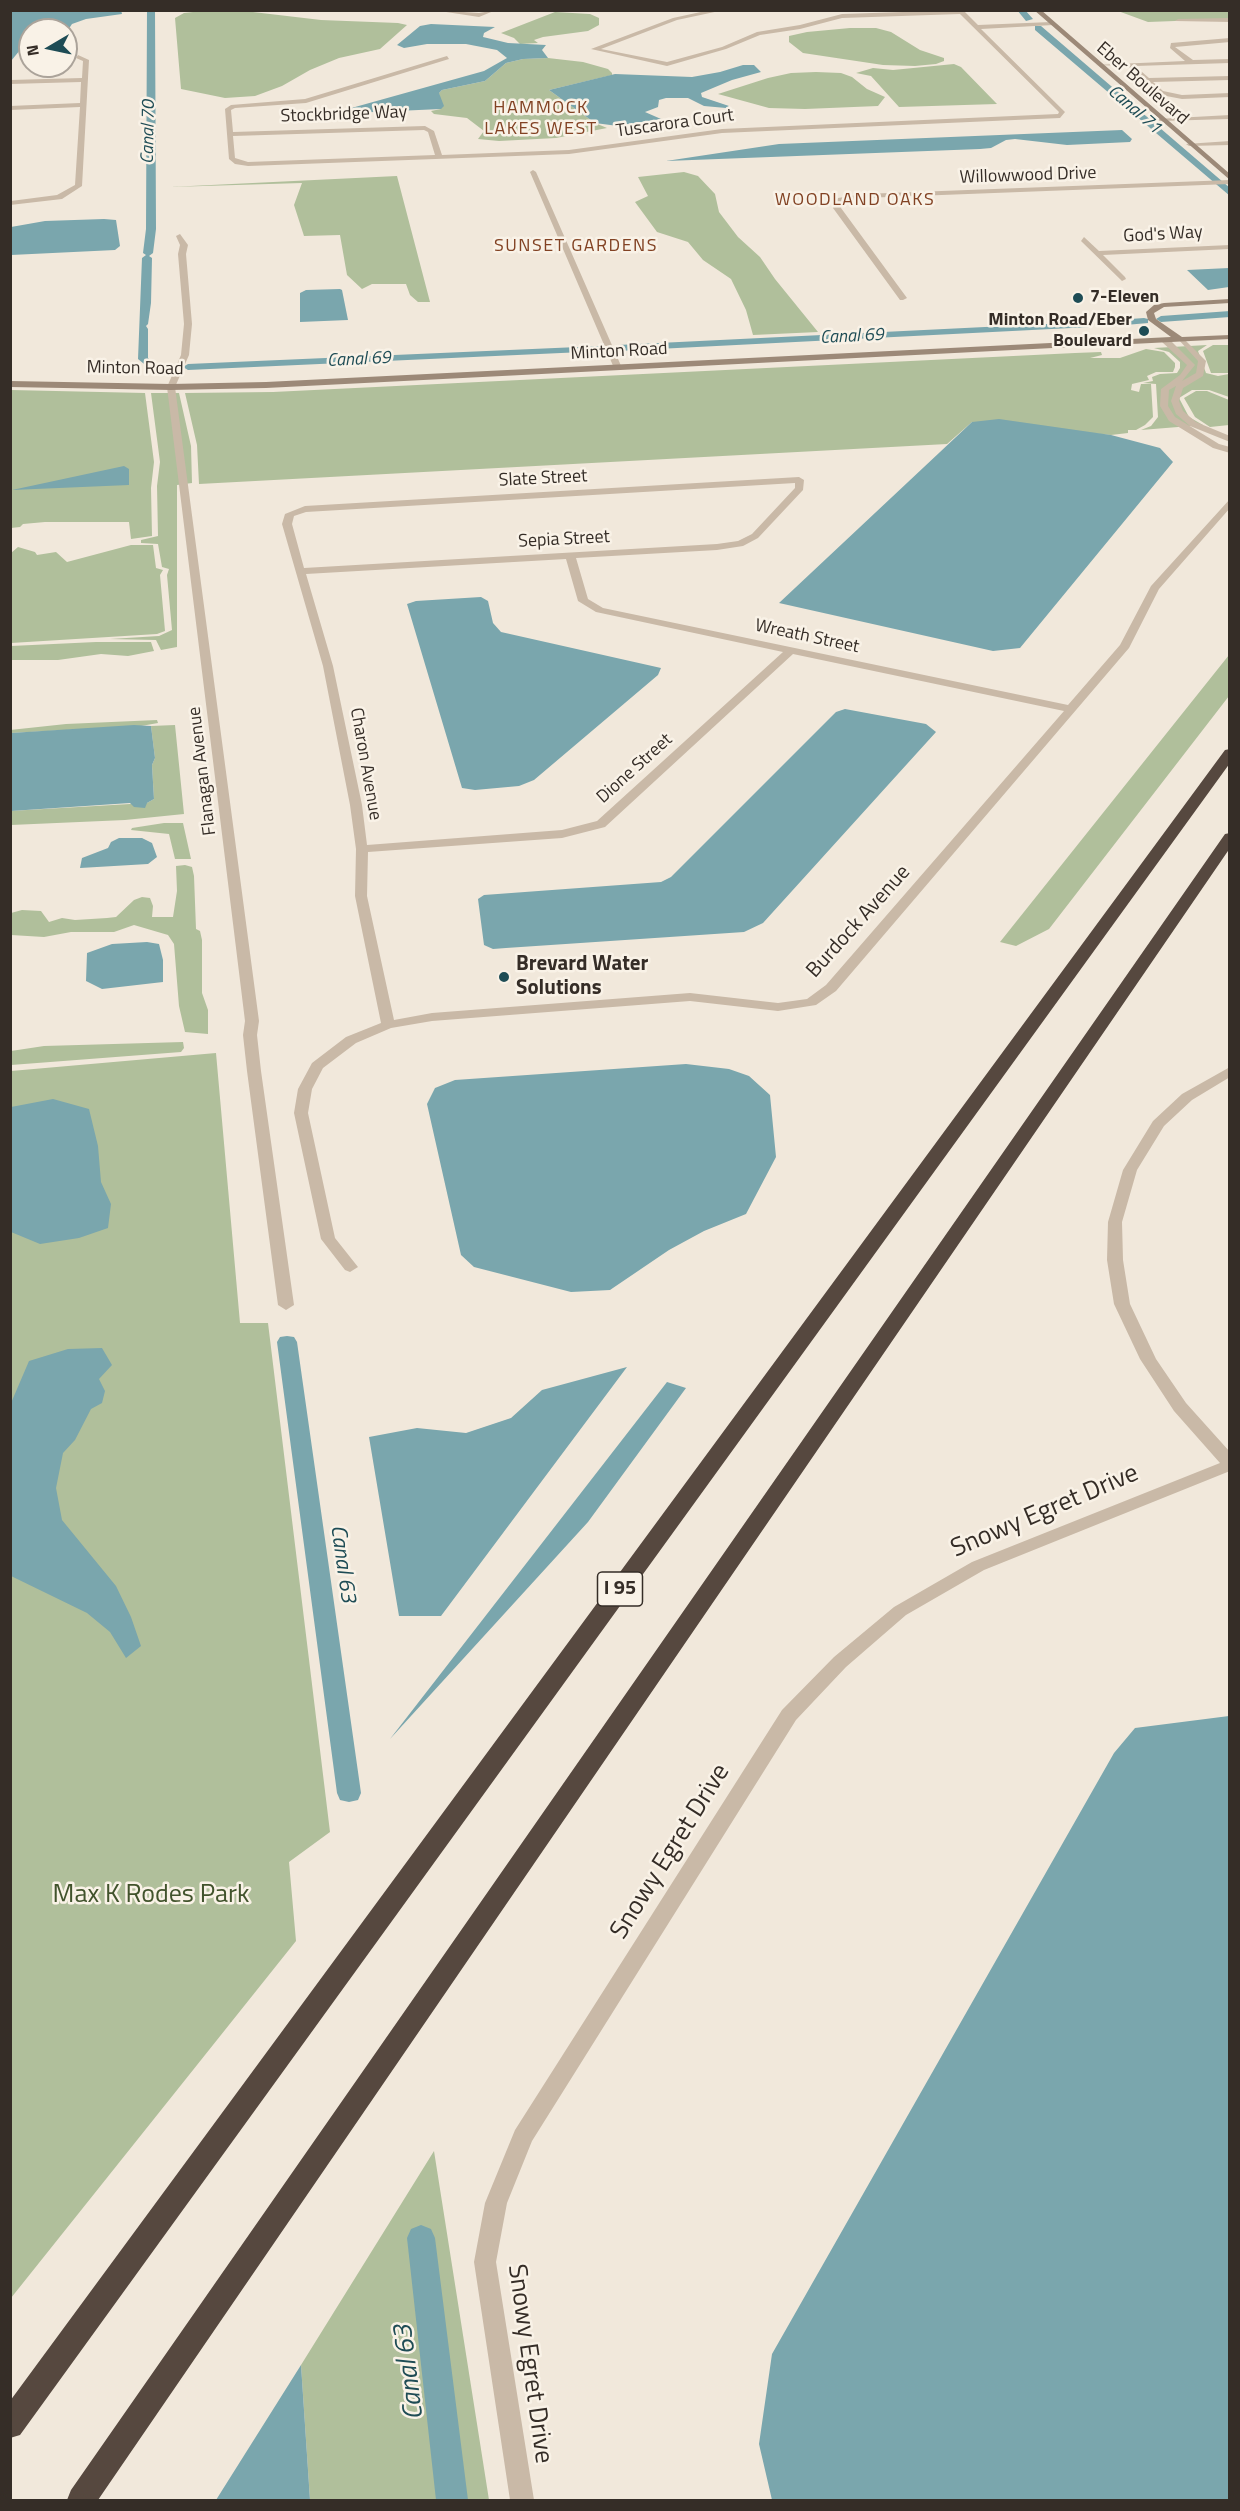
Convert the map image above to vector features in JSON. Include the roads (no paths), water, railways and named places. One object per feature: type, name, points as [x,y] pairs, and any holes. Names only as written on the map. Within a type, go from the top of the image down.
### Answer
[{"type":"highway","name":"I 95","points":[[10,2425],[1230,753]]},
{"type":"highway","points":[[81,2500],[1230,837]]},
{"type":"main road","name":"Eber Boulevard","points":[[1037,10],[1229,180]]},
{"type":"main road","points":[[1166,337],[1150,316],[1157,307],[1230,301]]},
{"type":"main road","name":"Minton Road","points":[[10,377],[266,385],[1166,337],[1230,330]]},
{"type":"main road","name":"Minton Road","points":[[1166,337],[1182,339],[1230,336]]},
{"type":"main road","name":"Minton Road","points":[[10,384],[172,383]]},
{"type":"street","points":[[436,10],[478,15],[493,10]]},
{"type":"street","points":[[721,10],[675,19],[637,36],[594,49],[667,64],[724,48],[759,33],[800,27],[842,16],[960,11],[975,25],[1049,22]]},
{"type":"street","points":[[1178,21],[1230,20]]},
{"type":"street","name":"Tuscarora Court","points":[[447,58],[306,101],[233,106],[228,109],[232,159],[237,163],[439,157],[598,149],[739,129],[1060,116],[1062,112],[975,25]]},
{"type":"street","points":[[1191,62],[1172,47],[1173,44],[1230,40]]},
{"type":"street","points":[[11,203],[59,197],[78,186],[86,60],[78,57]]},
{"type":"street","points":[[1098,65],[1230,61]]},
{"type":"street","points":[[1130,64],[1161,93],[1182,97],[1230,95]]},
{"type":"street","points":[[1148,80],[1230,78]]},
{"type":"street","points":[[10,82],[84,80]]},
{"type":"street","points":[[10,108],[83,105]]},
{"type":"street","points":[[1160,119],[1230,117]]},
{"type":"street","name":"Stockbridge Way","points":[[230,134],[425,128],[431,131],[439,157]]},
{"type":"street","points":[[1190,144],[1230,143]]},
{"type":"street","points":[[533,172],[616,365]]},
{"type":"street","name":"Willowwood Drive","points":[[903,298],[837,208],[841,200],[862,196],[1229,180]]},
{"type":"street","points":[[172,383],[185,355],[188,324],[182,254],[184,245],[180,236]]},
{"type":"street","name":"God's Way","points":[[1084,239],[1122,279]]},
{"type":"street","name":"God's Way","points":[[1098,253],[1230,247]]},
{"type":"street","points":[[1166,337],[1191,365],[1187,378],[1179,387],[1175,401],[1179,412],[1196,425],[1228,439]]},
{"type":"street","points":[[1182,339],[1202,361],[1200,374],[1166,389],[1164,406],[1172,419],[1206,441],[1230,450]]},
{"type":"street","name":"Flanagan Avenue","points":[[172,383],[252,1022],[250,1035],[254,1071],[286,1305]]},
{"type":"street","points":[[1164,406],[1177,406]]},
{"type":"street","points":[[1186,428],[1196,425]]},
{"type":"street","points":[[1206,441],[1228,439]]},
{"type":"street","name":"Slate Street","points":[[290,514],[304,509],[799,480]]},
{"type":"street","name":"Sepia Street","points":[[300,571],[740,544],[755,536],[800,488],[799,480]]},
{"type":"street","name":"Burdock Avenue","points":[[350,1267],[328,1239],[301,1113],[305,1089],[318,1066],[351,1040],[388,1025],[432,1017],[690,997],[778,1007],[811,1002],[831,988],[1071,710],[1125,645],[1155,588],[1230,502]]},
{"type":"street","name":"Charon Avenue","points":[[290,514],[287,524],[328,666],[356,805],[362,849],[361,896],[388,1025]]},
{"type":"street","name":"Wreath Street","points":[[570,556],[583,601],[600,610],[1071,710]]},
{"type":"street","name":"Dione Street","points":[[362,849],[562,834],[601,824],[790,651]]},
{"type":"street","points":[[1230,1071],[1187,1097],[1158,1124],[1130,1170],[1115,1222],[1115,1260],[1122,1304],[1148,1359],[1180,1407],[1230,1464]]},
{"type":"street","name":"Snowy Egret Drive","points":[[522,2500],[485,2262],[496,2203],[523,2137],[789,1715],[840,1662],[900,1611],[978,1566],[1230,1464]]},
{"type":"water","points":[[11,10],[121,10],[122,14],[78,22],[78,18],[18,18],[18,52],[11,61]]},
{"type":"water","points":[[431,24],[495,27],[484,33],[483,37],[508,43],[546,45],[542,50],[548,58],[523,59],[506,63],[485,81],[442,90],[439,93],[444,106],[441,109],[330,114],[484,71],[507,58],[497,50],[466,44],[427,44],[404,48],[397,45],[420,26]]},
{"type":"water","points":[[743,65],[754,65],[761,72],[732,80],[701,93],[702,97],[729,106],[726,108],[704,106],[688,98],[666,98],[659,100],[658,107],[645,112],[661,119],[618,126],[595,123],[549,90],[615,74],[692,77]]},
{"type":"water","points":[[1122,130],[1132,139],[1130,142],[1067,145],[1015,139],[1006,140],[991,148],[980,149],[666,161],[779,144]]},
{"type":"water","points":[[116,220],[120,246],[115,250],[11,255],[11,227],[45,221]]},
{"type":"water","points":[[1229,268],[1229,287],[1208,290],[1187,270]]},
{"type":"water","points":[[340,289],[348,320],[300,322],[300,293],[306,290]]},
{"type":"water","points":[[999,419],[1111,435],[1160,448],[1173,462],[1020,648],[993,651],[779,603],[972,422]]},
{"type":"water","points":[[124,466],[129,469],[129,485],[12,490]]},
{"type":"water","points":[[481,597],[488,601],[493,623],[501,632],[661,668],[658,675],[534,780],[519,786],[475,790],[462,788],[407,604],[416,601]]},
{"type":"water","points":[[845,709],[926,724],[936,732],[763,923],[744,932],[493,949],[484,945],[478,899],[484,895],[661,882],[671,877],[836,712]]},
{"type":"water","points":[[134,725],[151,726],[155,758],[152,765],[154,799],[147,803],[145,808],[134,807],[130,803],[11,811],[11,733]]},
{"type":"water","points":[[119,838],[142,838],[152,843],[157,857],[148,864],[80,868],[82,858],[108,848],[111,842]]},
{"type":"water","points":[[147,942],[159,944],[163,960],[163,982],[102,989],[86,981],[87,953],[112,944]]},
{"type":"water","points":[[686,1064],[729,1069],[749,1076],[770,1095],[776,1157],[746,1214],[704,1231],[669,1250],[610,1290],[571,1292],[474,1267],[461,1255],[427,1104],[435,1088],[455,1080]]},
{"type":"water","points":[[53,1099],[89,1109],[98,1146],[101,1182],[111,1204],[108,1228],[79,1238],[40,1244],[11,1232],[11,1107]]},
{"type":"water","points":[[102,1348],[112,1365],[99,1379],[105,1391],[102,1403],[91,1409],[75,1440],[63,1453],[56,1488],[62,1520],[116,1586],[131,1617],[141,1646],[126,1658],[110,1632],[87,1613],[11,1576],[11,1403],[29,1361],[68,1349]]},
{"type":"water","points":[[627,1367],[441,1616],[399,1616],[369,1437],[417,1428],[466,1433],[511,1418],[542,1390]]},
{"type":"water","points":[[667,1382],[686,1388],[588,1522],[390,1739]]},
{"type":"water","points":[[1229,1716],[1229,2500],[772,2500],[759,2444],[772,2354],[1114,1753],[1135,1728]]},
{"type":"water","points":[[301,2365],[310,2500],[216,2500]]},
{"type":"waterway","name":"Canal 70","points":[[148,253],[151,229],[151,10]]},
{"type":"waterway","name":"Canal 71","points":[[1020,10],[1029,19]]},
{"type":"waterway","name":"Canal 71","points":[[1038,28],[1230,193]]},
{"type":"waterway","name":"Canal 70","points":[[143,324],[147,258]]},
{"type":"waterway","name":"Canal 69","points":[[1161,319],[1230,314]]},
{"type":"waterway","name":"Canal 69","points":[[1103,324],[1144,321]]},
{"type":"waterway","name":"Canal 69","points":[[618,348],[1087,325]]},
{"type":"waterway","name":"Canal 70","points":[[143,329],[143,359],[154,369],[171,368]]},
{"type":"waterway","name":"Canal 69","points":[[188,367],[601,349]]},
{"type":"waterway","name":"Canal 63","points":[[287,1342],[349,1793]]},
{"type":"waterway","name":"Canal 63","points":[[421,2238],[452,2500]]},
{"type":"place","name":"7-Eleven","points":[[1078,298]]},
{"type":"place","name":"Minton Road/Eber Boulevard","points":[[1144,331]]},
{"type":"place","name":"Brevard Water Solutions","points":[[504,977]]},
{"type":"district","name":"HAMMOCK LAKES WEST","points":[[541,119]]},
{"type":"district","name":"WOODLAND OAKS","points":[[855,201]]},
{"type":"district","name":"SUNSET GARDENS","points":[[576,247]]},
{"type":"park label","name":"Max K Rodes Park","points":[[151,1896]]}]
